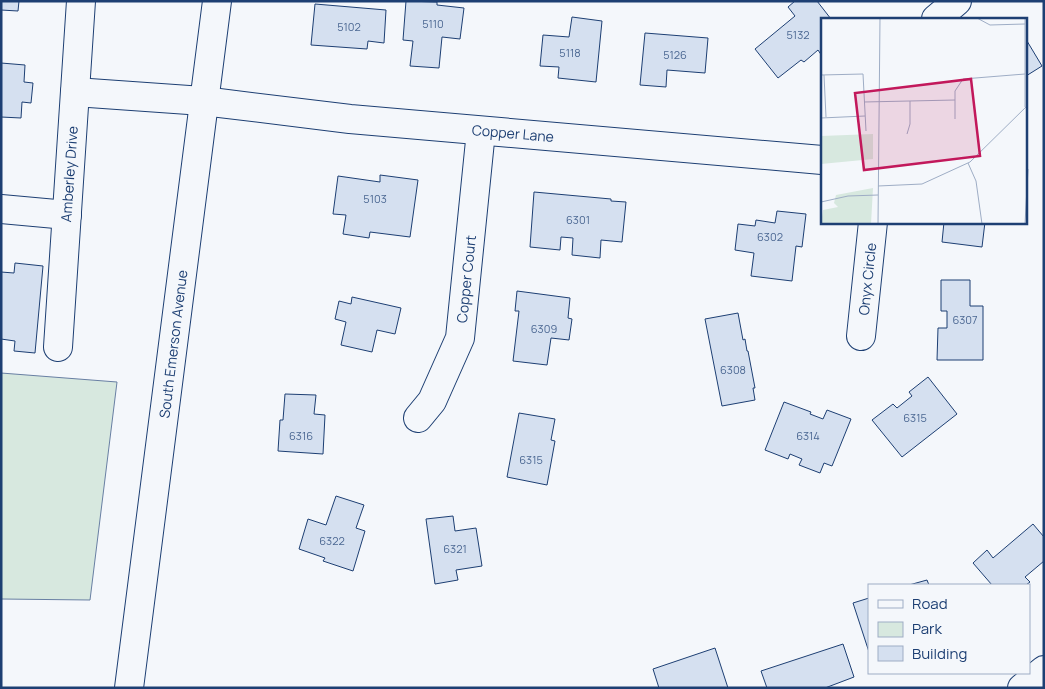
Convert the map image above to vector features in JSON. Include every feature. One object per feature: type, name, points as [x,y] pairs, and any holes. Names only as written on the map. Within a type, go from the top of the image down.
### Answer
[{"type":"street","name":"Amberley Drive","points":[[58,347],[81,1]]},
{"type":"street","name":"South Emerson Avenue","points":[[129,688],[217,1]]},
{"type":"street","points":[[937,18],[957,1]]},
{"type":"street","name":"Copper Lane","points":[[75,92],[203,101],[350,119],[821,160]]},
{"type":"street","name":"Copper Court","points":[[418,418],[432,401],[460,338],[481,131]]},
{"type":"street","points":[[1,209],[67,215]]},
{"type":"street","name":"Onyx Circle","points":[[861,336],[873,224]]},
{"type":"street","points":[[1022,688],[1044,670]]},
{"type":"green space","points":[[1,373],[117,382],[90,600],[1,599]]},
{"type":"building","points":[[1,1],[19,1],[18,11],[1,10]]},
{"type":"building","points":[[406,1],[437,2],[437,5],[464,8],[460,39],[442,37],[439,68],[410,66],[413,41],[403,40]]},
{"type":"building","points":[[795,1],[817,1],[830,18],[821,18],[821,54],[818,50],[804,62],[801,60],[778,78],[755,49],[795,16],[788,7]]},
{"type":"building","points":[[315,4],[386,10],[384,43],[368,41],[367,49],[311,45]]},
{"type":"building","points":[[572,17],[602,21],[596,82],[558,78],[559,67],[540,66],[543,35],[569,37]]},
{"type":"building","points":[[645,33],[708,38],[705,73],[667,70],[666,87],[640,85]]},
{"type":"building","points":[[1028,43],[1042,66],[1028,75]]},
{"type":"building","points":[[1,63],[25,65],[24,82],[33,83],[31,103],[22,102],[21,118],[1,117]]},
{"type":"building","points":[[380,175],[418,180],[410,237],[370,232],[369,238],[343,234],[346,215],[333,214],[338,176],[380,182]]},
{"type":"building","points":[[534,192],[626,202],[622,242],[601,240],[600,258],[572,255],[573,238],[561,237],[560,250],[530,247]]},
{"type":"building","points":[[777,211],[806,214],[802,247],[796,246],[792,281],[751,276],[754,253],[735,250],[738,224],[755,226],[756,220],[775,223]]},
{"type":"building","points":[[944,224],[985,224],[982,247],[942,242]]},
{"type":"building","points":[[15,263],[43,266],[35,353],[14,351],[15,341],[1,339],[1,272],[14,273]]},
{"type":"building","points":[[941,280],[970,280],[970,306],[983,306],[983,360],[937,360],[938,328],[947,328],[947,311],[941,311]]},
{"type":"building","points":[[517,291],[570,298],[568,318],[572,319],[569,340],[551,338],[547,365],[513,361],[519,311],[515,311]]},
{"type":"building","points":[[352,297],[401,308],[395,334],[377,330],[372,352],[341,345],[346,322],[335,319],[339,301],[351,304]]},
{"type":"building","points":[[738,313],[743,340],[745,339],[748,351],[755,388],[753,388],[755,400],[722,406],[705,319]]},
{"type":"building","points":[[928,377],[957,414],[902,457],[872,420],[893,404],[897,408],[912,396],[909,392]]},
{"type":"building","points":[[285,394],[316,395],[314,414],[325,415],[323,454],[278,451],[280,420],[283,420]]},
{"type":"building","points":[[784,402],[811,412],[810,414],[823,419],[827,410],[851,419],[832,466],[824,463],[820,473],[799,465],[802,459],[790,454],[788,459],[765,450]]},
{"type":"building","points":[[519,413],[555,419],[551,440],[555,441],[547,485],[507,477]]},
{"type":"building","points":[[336,496],[364,505],[356,528],[365,531],[353,571],[323,561],[325,558],[299,549],[308,519],[326,525]]},
{"type":"building","points":[[453,516],[455,531],[476,528],[482,566],[456,570],[458,580],[435,584],[426,519]]},
{"type":"building","points":[[1033,524],[1044,537],[1044,561],[1025,577],[1030,582],[1027,584],[991,584],[973,563],[987,550],[993,558]]},
{"type":"building","points":[[927,580],[929,584],[913,584]]},
{"type":"building","points":[[868,598],[868,649],[853,603]]},
{"type":"building","points":[[843,644],[854,677],[825,688],[767,688],[761,671]]},
{"type":"building","points":[[715,648],[728,688],[659,688],[653,669]]}]
